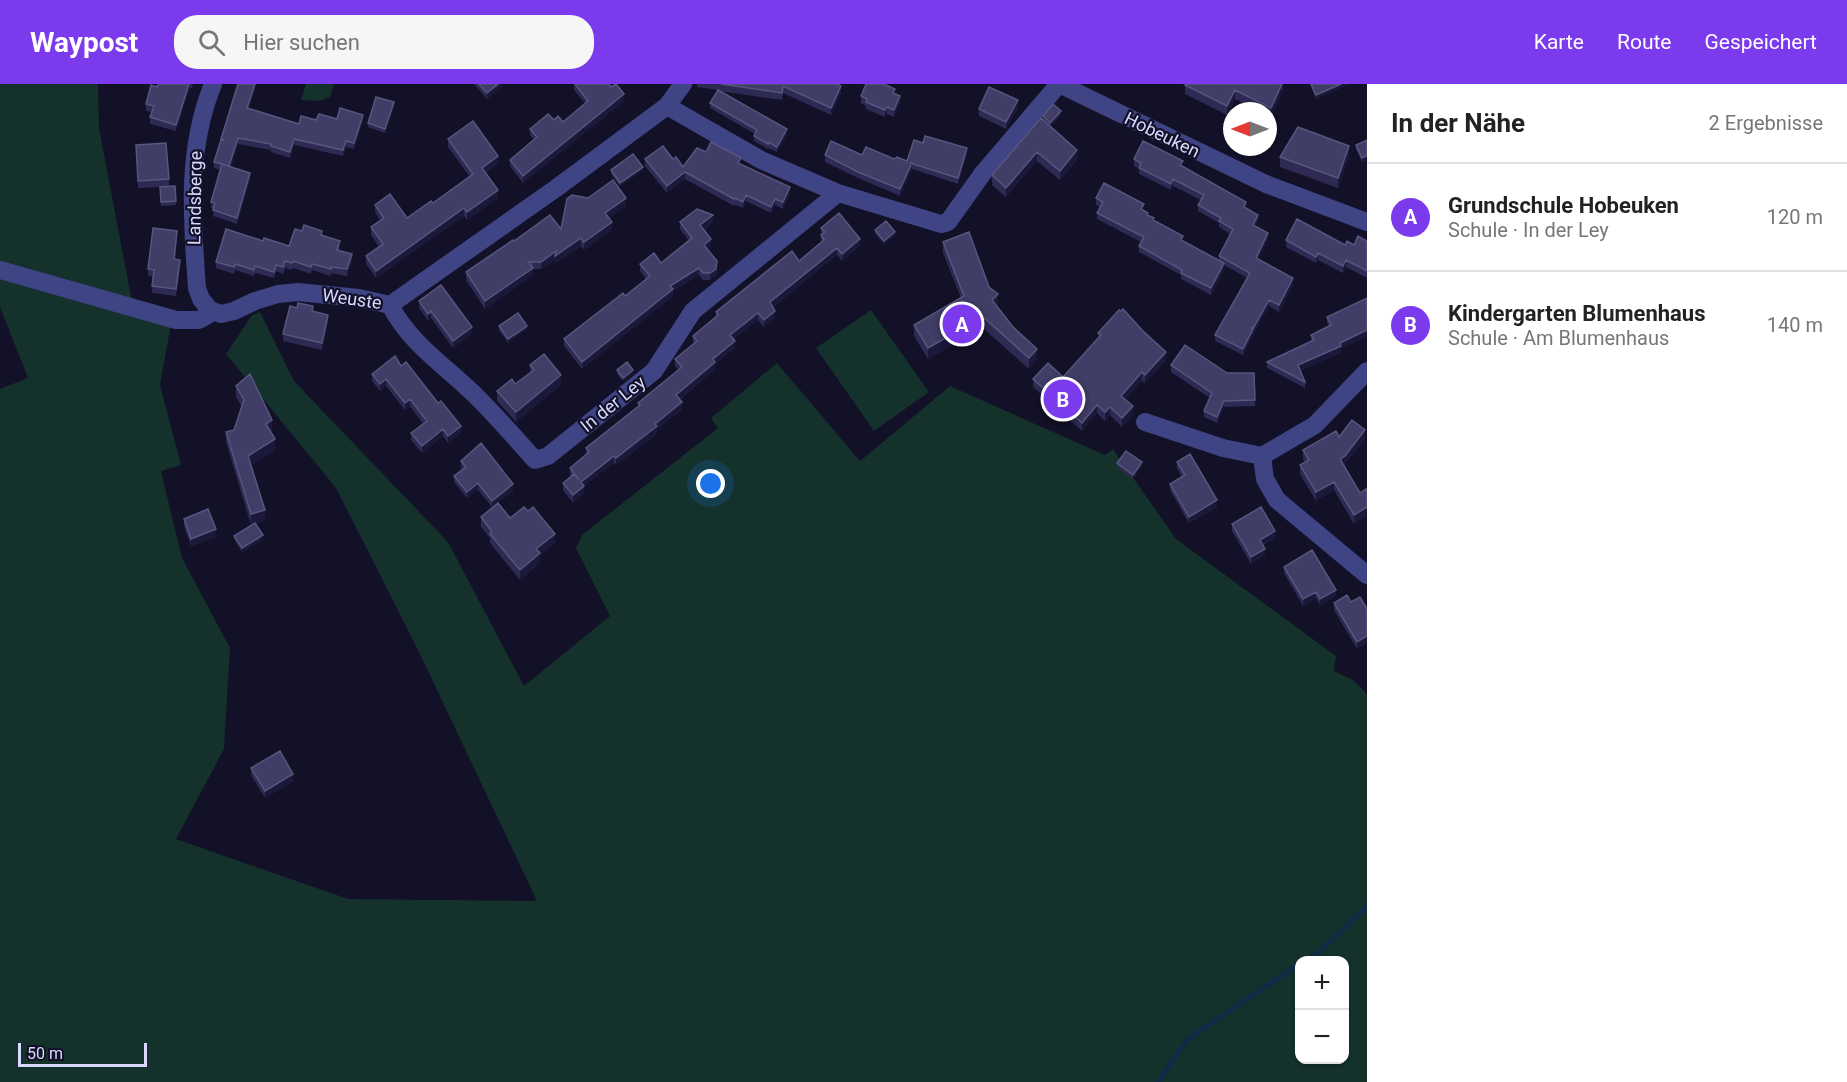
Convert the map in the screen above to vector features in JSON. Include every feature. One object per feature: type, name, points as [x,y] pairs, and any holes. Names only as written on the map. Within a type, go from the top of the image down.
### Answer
[{"type":"street","name":"Landsberge","points":[[210,310],[196,288],[192,192],[196,143],[203,111],[213,84]]},
{"type":"street","name":"Weuste","points":[[0,270],[176,320],[199,320],[208,315],[210,310],[222,314],[270,296],[298,292],[359,298],[390,305],[546,196],[667,106],[683,84]]},
{"type":"street","name":"Hobeuken","points":[[838,193],[941,224],[948,222],[983,173],[1059,84],[1266,184],[1367,222]]},
{"type":"street","points":[[667,106],[761,160],[838,193]]},
{"type":"street","name":"In der Ley","points":[[390,305],[408,334],[478,398],[535,460],[548,456],[654,371],[693,311],[838,193]]},
{"type":"street","points":[[1145,422],[1223,448],[1262,456],[1315,425],[1367,370]]},
{"type":"street","points":[[1262,456],[1265,479],[1277,500],[1367,575]]},
{"type":"green space","points":[[0,84],[98,84],[99,128],[132,302],[0,265]]},
{"type":"green space","points":[[306,84],[334,84],[330,97],[320,101],[301,100]]},
{"type":"green space","points":[[0,274],[171,324],[160,385],[181,465],[161,471],[182,558],[230,648],[224,749],[176,839],[348,899],[537,901],[419,652],[336,488],[226,354],[252,315],[260,312],[294,381],[448,542],[524,686],[610,616],[576,548],[582,535],[718,428],[711,418],[777,363],[860,461],[950,386],[1105,455],[1113,449],[1176,539],[1336,656],[1334,671],[1353,680],[1367,694],[1367,1082],[0,1082],[0,389],[28,378],[0,307]]},
{"type":"green space","points":[[871,310],[929,392],[874,431],[816,348]]},
{"type":"building","points":[[158,84],[189,84],[176,125],[150,117],[154,106],[146,104],[151,85],[157,87]]},
{"type":"building","points":[[238,84],[255,84],[247,108],[299,124],[301,116],[316,120],[319,114],[337,119],[340,108],[363,115],[354,143],[346,141],[343,150],[294,139],[290,152],[271,146],[271,144],[238,138],[229,166],[214,162],[221,140],[224,140],[221,139]]},
{"type":"building","points":[[479,84],[498,84],[487,93]]},
{"type":"building","points":[[575,84],[609,84],[611,87],[616,84],[624,94],[523,176],[510,160],[537,137],[530,129],[548,114],[554,120],[558,116],[563,122],[588,101]]},
{"type":"building","points":[[721,84],[837,84],[841,86],[831,108],[783,86],[782,93]]},
{"type":"building","points":[[866,84],[884,84],[895,89],[893,93],[900,96],[894,110],[887,107],[885,110],[866,102],[867,99],[861,96]]},
{"type":"building","points":[[1282,84],[1274,102],[1259,102],[1235,90],[1229,102],[1223,102],[1223,104],[1185,85]]},
{"type":"building","points":[[1311,84],[1341,84],[1316,95]]},
{"type":"building","points":[[989,87],[1018,100],[1006,122],[979,109]]},
{"type":"building","points":[[718,90],[787,129],[777,147],[754,136],[757,130],[710,103]]},
{"type":"building","points":[[376,97],[394,102],[385,129],[368,123]]},
{"type":"building","points":[[1053,104],[1061,111],[1050,123],[1043,116]]},
{"type":"building","points":[[1041,118],[1077,150],[1060,171],[1037,152],[1006,188],[992,175]]},
{"type":"building","points":[[473,121],[498,156],[482,168],[498,190],[467,212],[464,208],[376,271],[366,256],[383,244],[371,227],[384,218],[375,205],[390,194],[407,218],[431,201],[433,203],[473,174],[448,139]]},
{"type":"building","points":[[1298,127],[1349,146],[1338,178],[1280,157]]},
{"type":"building","points":[[925,136],[967,148],[958,178],[912,164],[900,189],[858,172],[825,155],[831,141],[862,155],[866,147],[894,159],[897,157],[907,161],[914,140],[923,143]]},
{"type":"building","points":[[1367,140],[1367,156],[1362,158],[1356,145]]},
{"type":"building","points":[[1143,141],[1183,161],[1180,165],[1246,202],[1244,207],[1258,215],[1253,225],[1268,233],[1256,258],[1293,278],[1279,305],[1269,300],[1253,329],[1252,327],[1243,349],[1215,335],[1250,273],[1219,256],[1233,229],[1219,221],[1221,218],[1198,205],[1204,195],[1173,179],[1171,184],[1139,168],[1141,163],[1134,159]]},
{"type":"building","points":[[711,142],[741,158],[738,163],[790,187],[783,202],[775,199],[771,207],[746,195],[743,202],[685,172],[667,186],[645,159],[663,146],[673,159],[676,157],[683,167],[697,148],[706,152]]},
{"type":"building","points":[[166,143],[169,179],[138,181],[136,145]]},
{"type":"building","points":[[633,154],[643,167],[620,183],[611,170]]},
{"type":"building","points":[[222,164],[250,173],[237,218],[213,210],[215,203],[211,202]]},
{"type":"building","points":[[613,180],[626,198],[605,213],[612,222],[584,242],[581,238],[555,256],[556,251],[541,262],[529,262],[533,268],[485,301],[466,272],[550,215],[561,229],[567,199],[572,195],[588,198]]},
{"type":"building","points":[[1104,183],[1144,204],[1141,209],[1148,213],[1147,215],[1183,236],[1181,240],[1224,263],[1211,288],[1181,273],[1182,270],[1139,246],[1144,237],[1097,213],[1103,202],[1096,198]]},
{"type":"building","points":[[175,186],[176,201],[161,202],[160,187]]},
{"type":"building","points":[[697,209],[713,215],[700,225],[711,239],[704,245],[717,261],[716,269],[710,273],[703,273],[699,268],[670,286],[673,289],[582,362],[564,339],[623,293],[625,296],[650,276],[640,264],[654,253],[661,263],[692,238],[680,222]]},
{"type":"building","points":[[839,213],[860,239],[842,254],[837,248],[770,302],[775,311],[764,320],[758,313],[730,335],[735,341],[713,359],[715,362],[676,395],[682,402],[655,424],[657,426],[581,482],[584,486],[573,495],[563,483],[574,474],[579,480],[570,468],[589,452],[586,448],[640,405],[638,403],[682,367],[675,359],[697,341],[693,336],[718,315],[716,312],[792,251],[799,261],[824,240],[821,235],[825,232],[821,228]]},
{"type":"building","points":[[1297,219],[1345,245],[1347,241],[1354,245],[1358,236],[1367,241],[1367,271],[1346,260],[1343,266],[1318,253],[1316,257],[1286,240]]},
{"type":"building","points":[[886,221],[895,232],[884,241],[875,230]]},
{"type":"building","points":[[304,225],[322,231],[321,235],[340,241],[337,250],[352,254],[347,269],[331,267],[331,269],[312,264],[311,267],[285,261],[283,267],[276,265],[274,272],[255,266],[254,270],[235,264],[234,267],[216,262],[226,229],[263,241],[264,238],[289,246],[295,229],[302,231]]},
{"type":"building","points":[[153,228],[177,231],[174,259],[180,260],[176,289],[152,286],[154,270],[148,269]]},
{"type":"building","points":[[969,232],[989,287],[998,294],[992,300],[1013,327],[1037,349],[1029,358],[983,317],[928,348],[914,325],[964,296],[943,242]]},
{"type":"building","points":[[441,285],[472,327],[453,341],[431,311],[428,314],[419,301]]},
{"type":"building","points":[[1367,298],[1367,330],[1340,343],[1341,346],[1298,365],[1305,382],[1267,362],[1314,340],[1311,335],[1331,325],[1327,317]]},
{"type":"building","points":[[298,303],[313,306],[312,311],[328,315],[322,343],[283,334],[290,306],[297,308]]},
{"type":"building","points":[[1123,309],[1166,352],[1145,375],[1142,372],[1121,396],[1133,406],[1122,418],[1110,407],[1105,412],[1097,405],[1082,423],[1033,379],[1048,363],[1063,377],[1101,335],[1098,333],[1119,310]]},
{"type":"building","points":[[518,313],[527,326],[508,339],[499,326]]},
{"type":"building","points":[[1185,345],[1227,373],[1254,373],[1255,400],[1224,401],[1217,417],[1204,411],[1212,393],[1171,365]]},
{"type":"building","points":[[544,354],[561,375],[516,412],[497,391],[512,379],[515,384],[534,370],[530,365]]},
{"type":"building","points":[[395,356],[401,366],[406,362],[438,403],[441,401],[461,426],[448,436],[443,429],[422,446],[411,433],[427,421],[410,399],[405,403],[386,379],[380,384],[372,374]]},
{"type":"building","points":[[627,362],[633,370],[623,378],[617,370]]},
{"type":"building","points":[[250,374],[272,420],[266,424],[275,439],[248,456],[265,510],[251,514],[226,432],[234,430],[244,400],[236,386]]},
{"type":"building","points":[[1352,420],[1365,430],[1345,456],[1340,459],[1360,493],[1366,489],[1367,492],[1367,507],[1354,515],[1334,482],[1316,492],[1300,465],[1309,460],[1303,450],[1336,431],[1339,437]]},
{"type":"building","points":[[481,443],[513,484],[492,501],[478,483],[467,492],[454,476],[466,467],[461,461]]},
{"type":"building","points":[[1126,451],[1142,462],[1133,475],[1117,463]]},
{"type":"building","points":[[1190,454],[1217,500],[1189,517],[1170,484],[1185,475],[1177,462]]},
{"type":"building","points":[[498,503],[510,518],[524,507],[528,511],[533,507],[555,534],[536,549],[540,553],[520,570],[490,534],[492,532],[481,517]]},
{"type":"building","points":[[1261,507],[1275,531],[1260,540],[1265,549],[1251,557],[1232,524]]},
{"type":"building","points":[[208,509],[216,529],[191,539],[184,519]]},
{"type":"building","points":[[255,523],[263,535],[242,548],[234,536]]},
{"type":"building","points":[[1312,550],[1336,590],[1320,599],[1316,592],[1303,599],[1284,567]]},
{"type":"building","points":[[1347,595],[1351,602],[1360,597],[1367,609],[1367,636],[1357,642],[1334,603]]},
{"type":"building","points":[[280,751],[293,774],[265,791],[251,768]]},
{"type":"waterway","points":[[1314,956],[1367,906]]},
{"type":"waterway","points":[[1158,1082],[1187,1040],[1295,966]]},
{"type":"place","name":"Grundschule Hobeuken","points":[[962,324]]},
{"type":"place","name":"Kindergarten Blumenhaus","points":[[1063,399]]}]
